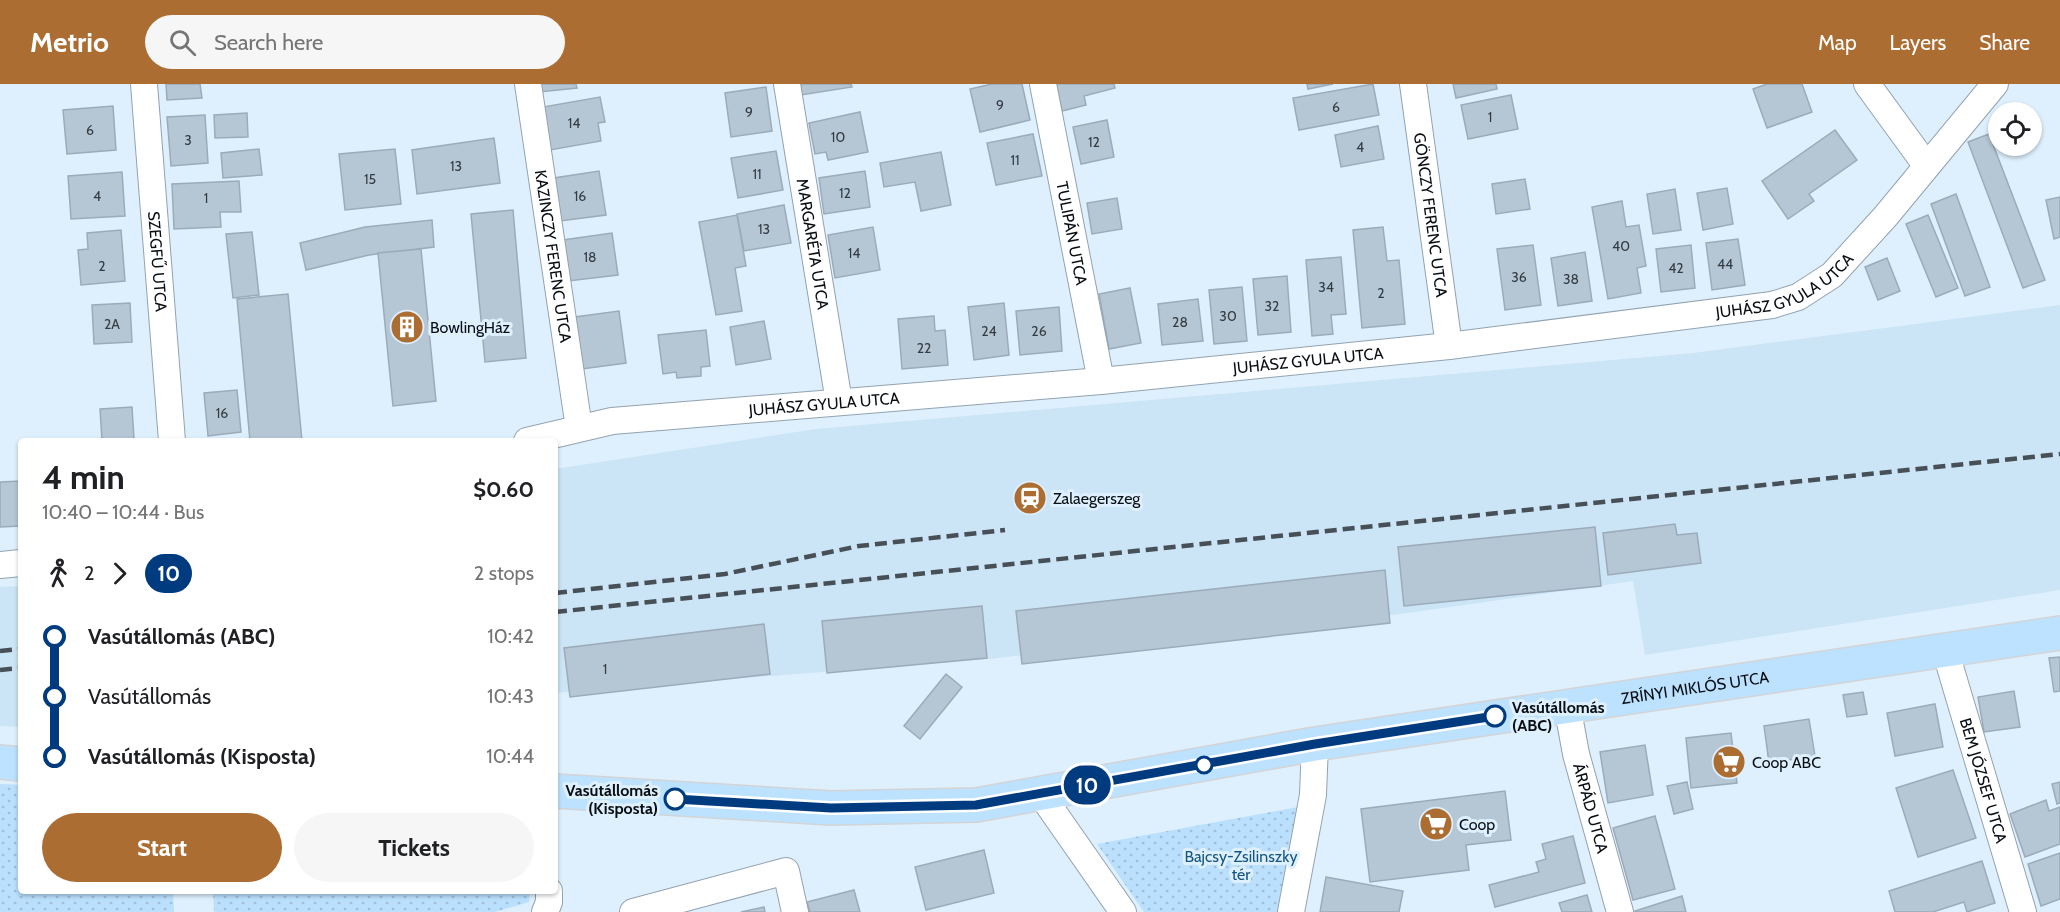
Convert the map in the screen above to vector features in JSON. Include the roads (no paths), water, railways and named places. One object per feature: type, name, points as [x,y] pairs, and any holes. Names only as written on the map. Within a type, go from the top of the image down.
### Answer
[{"type":"main road","name":"ZRÍNYI MIKLÓS UTCA","points":[[558,791],[831,808],[976,805],[1315,744],[2060,633]]},
{"type":"main road","points":[[0,762],[18,764]]},
{"type":"street","name":"SZEGFŰ UTCA","points":[[144,84],[172,438]]},
{"type":"street","name":"KAZINCZY FERENC UTCA","points":[[528,84],[579,428]]},
{"type":"street","name":"MARGARÉTA UTCA","points":[[787,84],[839,402]]},
{"type":"street","name":"TULIPÁN UTCA","points":[[1043,84],[1101,381]]},
{"type":"street","name":"GÖNCZY FERENC UTCA","points":[[1413,84],[1449,346]]},
{"type":"street","points":[[1867,84],[1926,165]]},
{"type":"street","name":"JUHÁSZ GYULA UTCA","points":[[538,438],[612,421],[1101,381],[1449,346],[1788,301],[1819,286],[1832,275],[1885,217],[1995,84]]},
{"type":"street","points":[[0,565],[18,562]]},
{"type":"street","name":"BEM JÓZSEF UTCA","points":[[1945,650],[2023,912]]},
{"type":"street","name":"ÁRPÁD UTCA","points":[[1567,705],[1576,754],[1620,912]]},
{"type":"street","points":[[1291,912],[1313,795],[1315,744]]},
{"type":"street","points":[[1040,793],[1123,912]]},
{"type":"street","points":[[633,912],[786,871],[795,912]]},
{"type":"street","points":[[545,912],[549,894]]},
{"type":"railway","points":[[558,612],[2060,454]]},
{"type":"railway","points":[[558,593],[725,574],[859,546],[1005,530]]},
{"type":"railway","points":[[0,651],[18,649]]},
{"type":"railway","points":[[0,670],[18,668]]},
{"type":"place","name":"BowlingHáz","points":[[407,327]]},
{"type":"place","name":"Zalaegerszeg","points":[[1030,498]]},
{"type":"place","name":"Vasútállomás (ABC)","points":[[1495,716]]},
{"type":"place","name":"Coop ABC","points":[[1729,762]]},
{"type":"place","name":"Vasútállomás (Kisposta)","points":[[675,799]]},
{"type":"place","name":"Coop","points":[[1436,824]]},
{"type":"park label","name":"Bajcsy-Zsilinszky tér","points":[[1241,865]]}]
